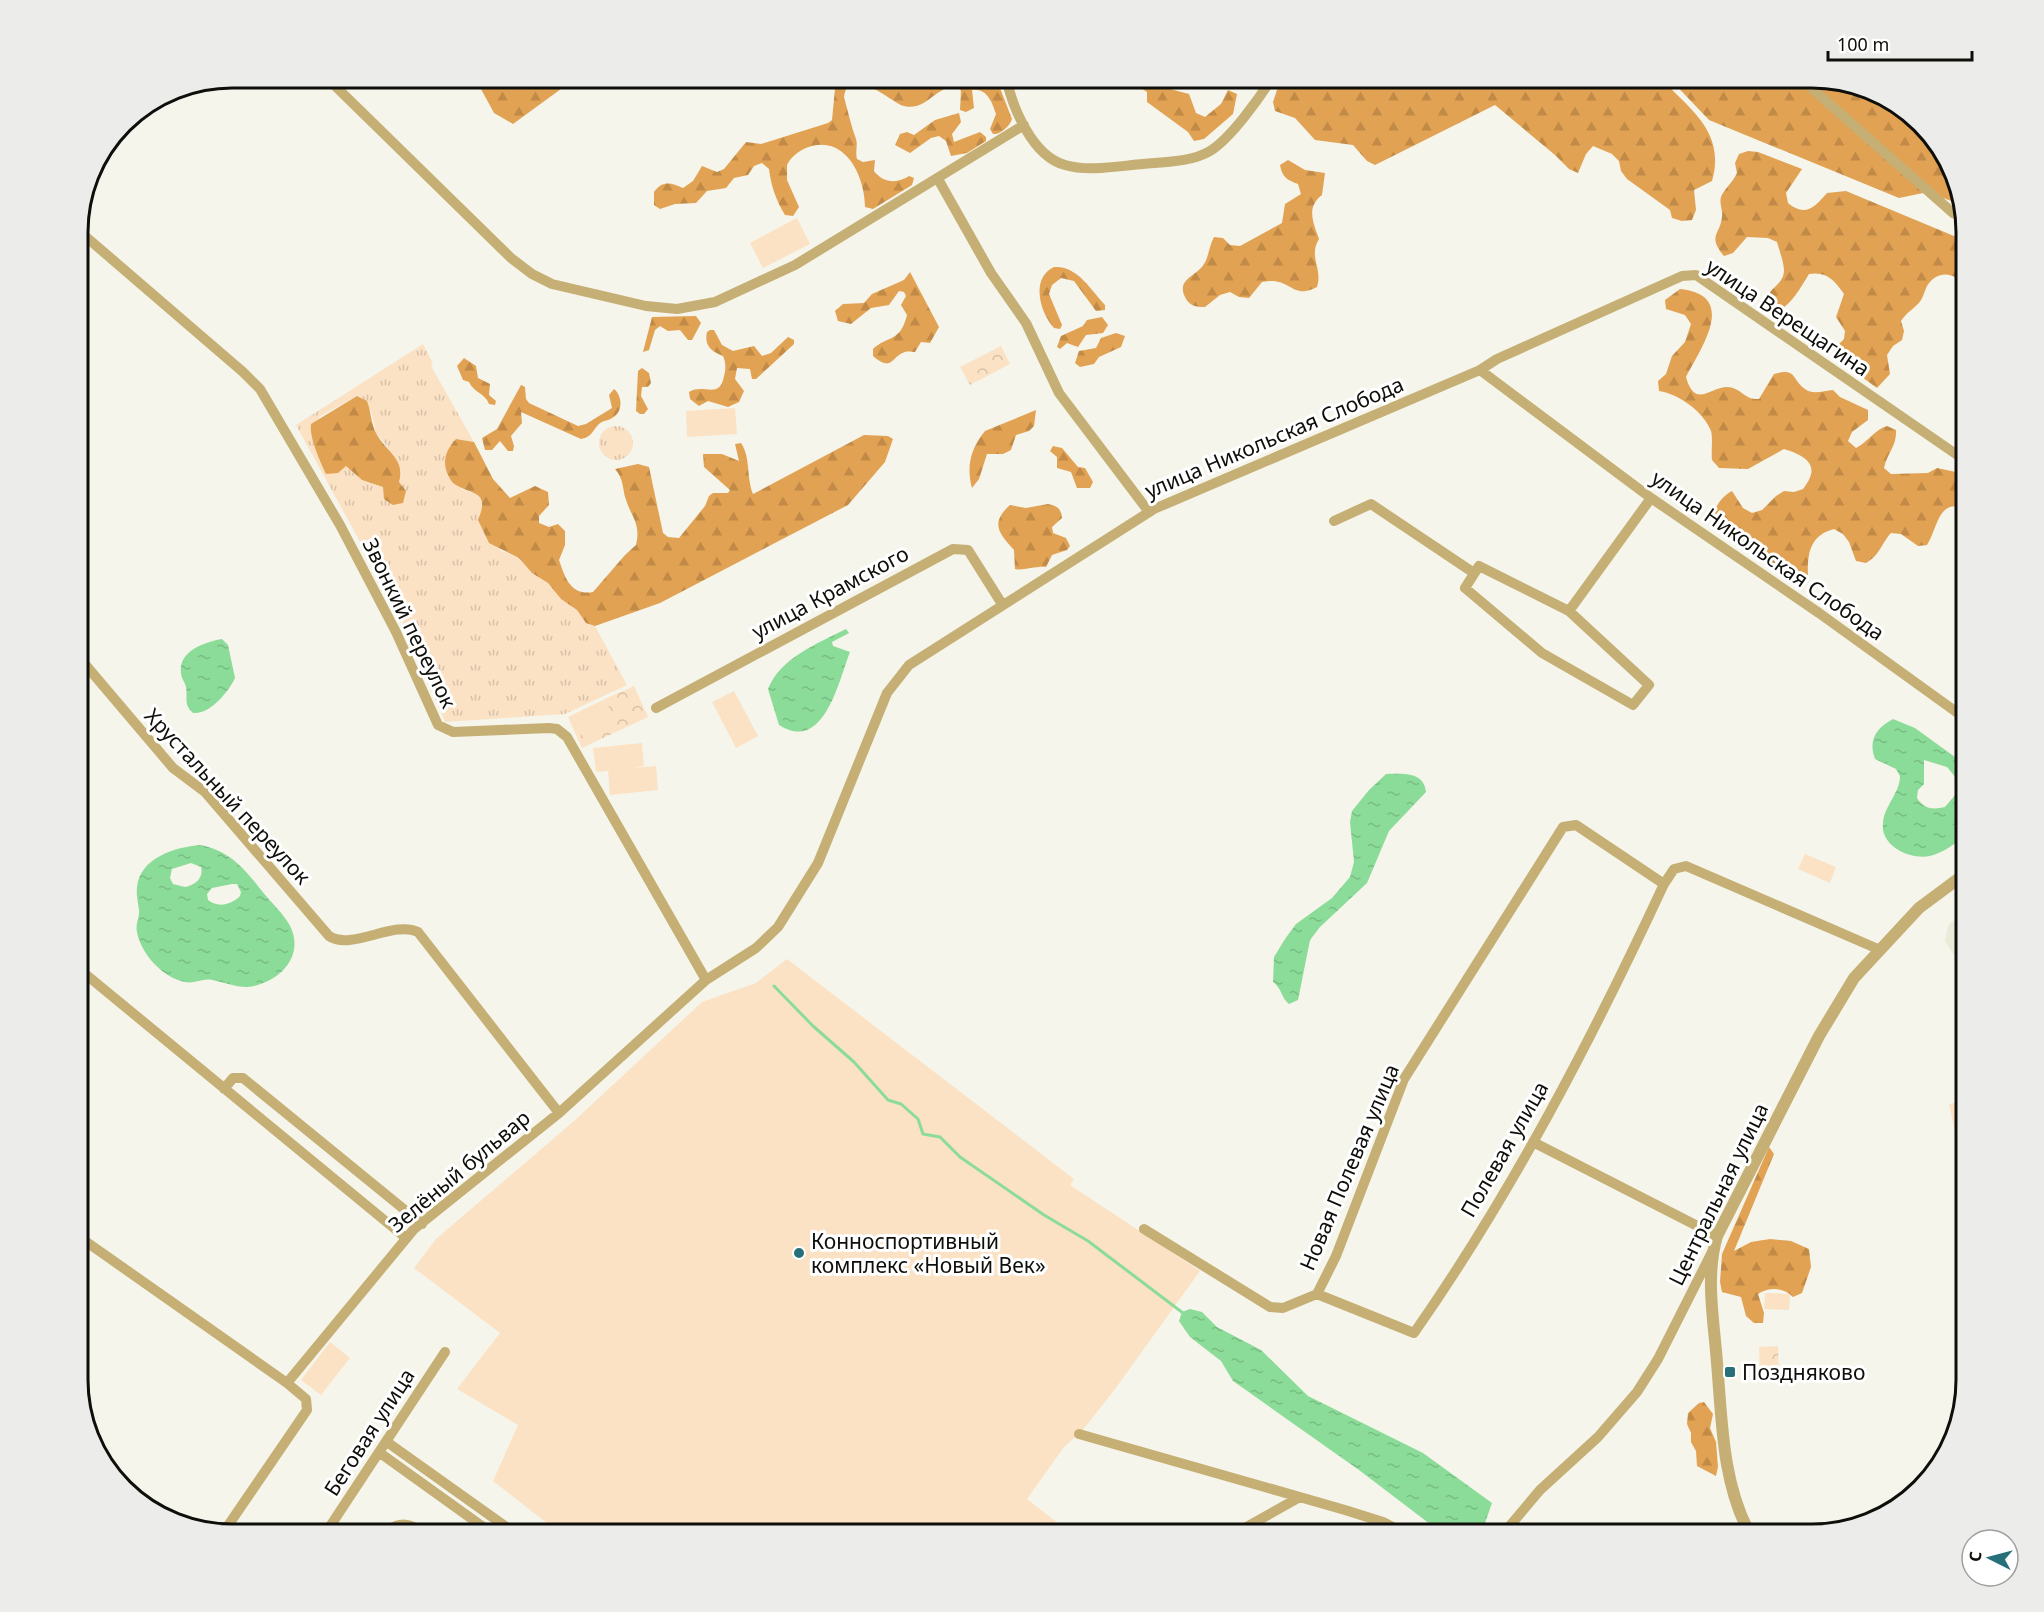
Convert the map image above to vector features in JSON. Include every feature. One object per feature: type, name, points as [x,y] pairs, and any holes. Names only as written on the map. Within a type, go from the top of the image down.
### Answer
[{"type":"street","points":[[1009,89],[1024,125],[1046,155],[1069,166],[1131,165],[1196,157],[1221,143],[1264,88]]},
{"type":"street","points":[[1811,88],[1954,213]]},
{"type":"street","points":[[338,89],[522,267],[563,288],[646,306],[690,308],[737,293],[795,265],[1024,125]]},
{"type":"street","points":[[938,179],[991,273],[1026,322],[1059,393],[1149,512]]},
{"type":"street","name":"Звонкий переулок","points":[[89,239],[260,389],[340,525],[396,632],[438,725],[453,732],[549,728],[556,729],[567,737],[706,980]]},
{"type":"street","name":"улица Верещагина","points":[[1480,370],[1497,359],[1682,276],[1696,275],[1956,454]]},
{"type":"street","name":"улица Никольская Слобода","points":[[706,980],[763,943],[782,922],[804,890],[818,863],[887,693],[909,665],[1149,512],[1480,370],[1651,498],[1819,613],[1956,712]]},
{"type":"street","points":[[1569,611],[1651,498]]},
{"type":"street","points":[[1334,521],[1371,504],[1474,573]]},
{"type":"street","name":"улица Крамского","points":[[656,708],[954,549],[968,550],[1002,604]]},
{"type":"street","points":[[1479,566],[1569,611],[1649,685],[1633,705],[1542,653],[1465,588],[1479,566]]},
{"type":"street","name":"Хрустальный переулок","points":[[89,669],[172,768],[205,792],[329,936],[342,940],[406,929],[418,932],[559,1113]]},
{"type":"street","name":"Новая Полевая улица","points":[[1144,1229],[1270,1307],[1283,1308],[1317,1294],[1336,1256],[1404,1079],[1563,827],[1576,825],[1664,884]]},
{"type":"street","points":[[1664,884],[1674,869],[1686,866],[1878,949]]},
{"type":"street","name":"Центральная улица","points":[[1511,1524],[1540,1490],[1598,1437],[1637,1392],[1658,1359],[1712,1252],[1717,1236],[1825,1024],[1854,978],[1878,949],[1919,908],[1956,880]]},
{"type":"street","name":"Полевая улица","points":[[1317,1294],[1414,1333],[1452,1279],[1533,1142],[1632,953],[1664,884]]},
{"type":"street","points":[[89,977],[406,1238]]},
{"type":"street","name":"Зелёный бульвар","points":[[286,1383],[406,1238],[559,1113],[706,980]]},
{"type":"street","points":[[224,1089],[233,1078],[243,1078],[422,1224]]},
{"type":"street","points":[[1533,1142],[1717,1236]]},
{"type":"street","points":[[89,1244],[306,1399],[307,1410],[229,1524]]},
{"type":"street","points":[[1712,1252],[1711,1292],[1728,1464],[1737,1505],[1746,1524]]},
{"type":"street","name":"Беговая улица","points":[[332,1524],[445,1352]]},
{"type":"street","points":[[1079,1434],[1387,1524]]},
{"type":"street","points":[[387,1442],[502,1524]]},
{"type":"street","points":[[380,1453],[479,1524]]},
{"type":"street","points":[[1252,1524],[1300,1497]]},
{"type":"shaded area","points":[[1956,919],[1956,958],[1945,941],[1948,925]]},
{"type":"green space","points":[[1140,88],[1170,88],[1189,94],[1196,113],[1205,117],[1221,104],[1228,90],[1237,94],[1233,114],[1204,139],[1194,141],[1188,132],[1147,102],[1147,92]]},
{"type":"green space","points":[[1278,88],[1670,88],[1693,111],[1710,135],[1715,164],[1712,181],[1694,190],[1696,210],[1692,220],[1682,221],[1672,218],[1670,210],[1627,179],[1621,171],[1619,161],[1612,154],[1593,146],[1586,154],[1578,173],[1569,169],[1495,105],[1375,165],[1367,161],[1353,145],[1315,140],[1295,118],[1275,111],[1273,102]]},
{"type":"green space","points":[[1679,88],[1812,88],[1858,96],[1875,103],[1899,118],[1926,145],[1945,177],[1952,201],[1928,192],[1899,198],[1709,120]]},
{"type":"green space","points":[[481,89],[561,89],[513,124],[494,113]]},
{"type":"green space","points":[[835,89],[847,89],[844,97],[857,141],[857,159],[863,162],[875,160],[874,171],[886,180],[895,181],[909,176],[914,178],[912,185],[873,209],[865,207],[862,184],[852,162],[835,148],[824,145],[812,146],[801,151],[791,158],[787,165],[787,180],[799,207],[793,216],[785,215],[774,193],[769,169],[762,163],[754,166],[748,175],[734,178],[726,188],[707,191],[696,203],[675,204],[660,209],[654,205],[654,192],[661,186],[671,184],[683,188],[693,181],[702,166],[717,172],[724,169],[746,142],[761,144],[832,120]]},
{"type":"green space","points":[[874,89],[947,89],[919,105],[912,107],[898,103]]},
{"type":"green space","points":[[959,89],[1000,89],[1012,119],[1009,124],[1004,130],[993,134],[990,129],[996,114],[991,101],[982,91],[972,90],[974,108],[966,112],[960,110]]},
{"type":"green space","points":[[959,113],[961,122],[952,134],[954,142],[980,132],[986,137],[986,141],[967,153],[951,156],[946,141],[939,136],[931,138],[910,153],[895,145],[900,134],[907,132],[914,135],[935,120]]},
{"type":"green space","points":[[1748,151],[1758,152],[1802,169],[1786,193],[1788,203],[1799,209],[1809,209],[1827,193],[1846,191],[1956,237],[1956,278],[1947,275],[1936,277],[1927,286],[1920,302],[1901,321],[1904,331],[1902,340],[1893,346],[1887,355],[1890,374],[1877,388],[1833,356],[1836,347],[1844,339],[1845,331],[1836,317],[1844,294],[1834,281],[1821,274],[1809,274],[1790,302],[1773,314],[1767,299],[1783,277],[1784,271],[1777,242],[1768,238],[1747,237],[1733,253],[1724,256],[1716,244],[1715,240],[1722,217],[1721,197],[1737,173],[1735,163],[1739,154]]},
{"type":"green space","points":[[1288,160],[1305,170],[1325,173],[1322,195],[1312,210],[1319,239],[1315,251],[1317,287],[1302,291],[1280,282],[1262,282],[1249,298],[1239,297],[1230,292],[1220,295],[1205,307],[1191,304],[1185,297],[1183,286],[1188,278],[1204,264],[1214,237],[1223,238],[1230,245],[1240,246],[1282,223],[1285,204],[1301,194],[1298,184],[1288,179],[1282,172],[1280,165]]},
{"type":"green space","points":[[797,218],[810,244],[763,268],[750,243]]},
{"type":"green space","points":[[1054,267],[1062,267],[1077,274],[1105,305],[1105,310],[1096,311],[1074,281],[1061,278],[1052,285],[1049,294],[1062,325],[1060,329],[1054,328],[1045,314],[1040,287],[1042,279]]},
{"type":"green space","points":[[910,272],[939,327],[930,343],[921,342],[915,352],[905,352],[891,362],[884,363],[873,356],[873,349],[901,330],[907,315],[901,305],[906,296],[904,292],[899,291],[889,305],[871,308],[851,324],[838,321],[835,311],[843,304],[864,303],[872,294],[904,280]]},
{"type":"green space","points":[[1680,289],[1698,293],[1708,301],[1712,312],[1706,338],[1686,377],[1690,388],[1695,393],[1706,393],[1726,387],[1733,388],[1748,397],[1759,399],[1774,374],[1787,372],[1793,375],[1808,391],[1833,390],[1840,397],[1868,410],[1868,420],[1852,432],[1848,441],[1856,448],[1882,428],[1887,426],[1896,430],[1895,441],[1884,468],[1891,474],[1928,473],[1937,468],[1956,472],[1956,506],[1950,507],[1940,516],[1927,545],[1918,546],[1901,534],[1891,533],[1877,553],[1866,563],[1856,561],[1849,542],[1843,534],[1834,529],[1815,541],[1809,553],[1808,576],[1799,581],[1790,580],[1713,524],[1718,505],[1732,491],[1743,508],[1752,513],[1762,510],[1784,491],[1794,492],[1803,489],[1809,481],[1811,468],[1805,458],[1784,449],[1748,469],[1719,468],[1712,460],[1711,431],[1703,417],[1682,400],[1659,391],[1658,381],[1666,374],[1672,356],[1685,342],[1691,324],[1685,315],[1666,309],[1665,300]]},
{"type":"green space","points":[[696,316],[701,323],[692,340],[688,340],[680,330],[668,331],[660,326],[655,330],[649,350],[643,352],[652,317]]},
{"type":"green space","points":[[1102,317],[1108,325],[1103,333],[1086,335],[1078,347],[1067,343],[1060,349],[1057,347],[1061,336],[1083,326],[1087,320]]},
{"type":"green space","points":[[710,330],[714,330],[722,345],[733,351],[754,346],[762,356],[771,353],[788,337],[794,340],[794,344],[756,379],[752,379],[750,369],[737,368],[735,379],[744,391],[739,402],[728,407],[708,401],[699,406],[690,399],[689,392],[719,387],[725,371],[723,356],[712,350],[708,344],[706,337]]},
{"type":"green space","points":[[1116,333],[1125,336],[1121,347],[1099,357],[1094,364],[1080,367],[1075,363],[1079,351],[1096,348],[1101,338]]},
{"type":"green space","points":[[423,344],[433,363],[431,366],[474,442],[456,439],[461,489],[477,494],[482,499],[500,550],[519,558],[532,573],[548,583],[561,599],[577,610],[584,620],[595,626],[627,685],[565,714],[445,722],[398,611],[296,425]],"holes":[[[357,396],[371,411],[376,433],[402,472],[399,482],[383,487],[362,480],[346,466],[321,464],[319,417]]]},
{"type":"green space","points":[[1001,346],[1010,364],[970,385],[960,367]]},
{"type":"green space","points":[[464,358],[476,366],[478,378],[490,384],[489,395],[496,401],[495,405],[489,404],[469,382],[463,380],[457,366]]},
{"type":"green space","points":[[642,368],[649,373],[651,383],[648,387],[642,387],[641,396],[648,409],[644,414],[640,414],[636,411],[638,371]]},
{"type":"green space","points":[[521,385],[525,387],[526,399],[529,403],[578,426],[586,424],[612,408],[609,395],[614,389],[620,399],[620,408],[616,415],[601,423],[590,435],[581,439],[521,412],[522,423],[511,436],[513,451],[508,451],[500,441],[492,450],[485,450],[482,438],[497,429]]},
{"type":"green space","points":[[357,396],[367,401],[376,433],[400,467],[399,482],[406,491],[403,503],[393,505],[384,499],[383,487],[362,480],[346,466],[338,473],[326,474],[321,463],[313,442],[311,424]]},
{"type":"green space","points":[[735,408],[737,434],[687,437],[686,411]]},
{"type":"green space","points":[[1036,410],[1034,426],[1029,431],[1016,435],[1011,450],[1003,454],[987,454],[979,479],[972,488],[971,458],[976,444],[985,431]]},
{"type":"green space","points":[[616,426],[628,431],[633,443],[628,455],[616,460],[604,455],[599,443],[604,431]]},
{"type":"green space","points":[[864,435],[888,436],[893,439],[885,462],[848,505],[660,603],[595,626],[586,623],[577,610],[561,599],[548,583],[532,573],[519,558],[489,543],[478,520],[481,498],[453,483],[445,466],[448,450],[456,439],[474,442],[493,479],[510,498],[535,486],[548,492],[549,505],[539,516],[539,523],[549,527],[558,524],[565,531],[565,545],[559,560],[570,584],[585,593],[593,592],[636,545],[637,526],[615,469],[638,464],[649,467],[663,533],[668,537],[679,538],[705,506],[709,496],[713,493],[728,493],[730,490],[704,467],[703,454],[722,454],[739,461],[735,444],[741,443],[746,455],[753,494]]},
{"type":"green space","points":[[1053,446],[1062,448],[1078,467],[1085,468],[1093,482],[1090,488],[1077,488],[1071,472],[1057,468],[1057,457],[1050,451]]},
{"type":"green space","points":[[1048,504],[1058,508],[1061,512],[1062,518],[1052,527],[1053,533],[1066,538],[1070,546],[1067,550],[1052,555],[1046,567],[1015,569],[1014,550],[1001,534],[998,523],[1000,518],[1010,505],[1026,508]]},
{"type":"green space","points":[[634,686],[648,717],[582,748],[577,737],[614,720],[605,699]]},
{"type":"green space","points":[[734,691],[758,736],[736,748],[712,702]]},
{"type":"green space","points":[[605,699],[615,720],[577,737],[568,717]]},
{"type":"green space","points":[[642,743],[644,766],[633,768],[656,766],[658,790],[610,795],[608,771],[596,772],[593,748]]},
{"type":"green space","points":[[1805,854],[1836,867],[1830,883],[1798,869]]},
{"type":"green space","name":"Конноспортивный комплекс «Новый Век»","points":[[787,959],[1074,1179],[1070,1185],[1200,1271],[1115,1389],[1082,1431],[1064,1447],[1027,1499],[1059,1524],[548,1524],[493,1481],[518,1425],[457,1389],[500,1333],[414,1268],[436,1239],[574,1121],[702,1002],[756,983]]},
{"type":"green space","points":[[1956,1103],[1956,1136],[1949,1104]]},
{"type":"green space","points":[[1769,1147],[1774,1154],[1734,1251],[1751,1242],[1770,1239],[1791,1241],[1809,1249],[1811,1267],[1802,1293],[1793,1297],[1785,1291],[1776,1289],[1758,1294],[1764,1313],[1763,1323],[1754,1323],[1746,1316],[1741,1297],[1722,1292],[1720,1282],[1722,1254]]},
{"type":"green space","points":[[1765,1293],[1790,1294],[1789,1310],[1764,1309]]},
{"type":"green space","points":[[330,1342],[350,1358],[321,1395],[301,1380]]},
{"type":"green space","points":[[1778,1346],[1779,1374],[1760,1375],[1759,1347]]},
{"type":"green space","points":[[1704,1402],[1713,1414],[1710,1428],[1716,1442],[1718,1467],[1716,1476],[1697,1466],[1696,1451],[1691,1442],[1691,1433],[1687,1424],[1688,1413],[1699,1403]]},
{"type":"water","points":[[846,629],[849,633],[832,642],[833,646],[850,652],[835,695],[827,710],[808,730],[795,731],[779,725],[768,689],[774,678],[782,668],[801,653]]},
{"type":"water","points":[[222,639],[228,645],[235,678],[224,695],[212,706],[199,713],[193,713],[187,704],[181,665],[188,653],[194,649],[208,642]]},
{"type":"water","points":[[1893,719],[1915,728],[1956,758],[1956,778],[1956,842],[1935,855],[1914,856],[1898,850],[1891,845],[1883,831],[1884,817],[1900,776],[1896,769],[1875,759],[1873,740],[1882,726]],"holes":[[[1924,760],[1947,767],[1956,778],[1955,795],[1945,807],[1933,808],[1920,802],[1917,798],[1918,790],[1924,784]]]},
{"type":"water","points":[[1386,774],[1405,774],[1417,777],[1424,785],[1426,792],[1389,831],[1367,883],[1320,927],[1310,940],[1298,1000],[1289,1004],[1273,982],[1274,957],[1296,924],[1332,898],[1350,877],[1354,862],[1350,822],[1352,811]]},
{"type":"water","points":[[200,845],[221,852],[238,864],[289,924],[294,936],[292,957],[279,974],[269,980],[247,987],[209,980],[185,982],[161,970],[143,949],[137,929],[139,913],[137,890],[140,877],[145,868],[160,856],[180,848]],"holes":[[[191,863],[201,867],[202,871],[198,880],[185,887],[173,884],[170,878],[172,869]],[[237,884],[241,892],[236,899],[220,905],[208,900],[207,894],[212,888]]]},
{"type":"water","points":[[1190,1309],[1202,1312],[1217,1327],[1261,1350],[1308,1396],[1423,1453],[1492,1503],[1485,1523],[1430,1524],[1359,1470],[1233,1381],[1221,1361],[1190,1337],[1179,1321],[1182,1312]]},
{"type":"waterway","points":[[774,986],[813,1026],[854,1062],[888,1100],[901,1104],[918,1119],[923,1134],[940,1137],[960,1157],[1044,1215],[1088,1241],[1183,1313]]},
{"type":"place","name":"Конноспортивный комплекс «Новый Век»","points":[[799,1253]]},
{"type":"place","name":"Поздняково","points":[[1730,1372]]}]
